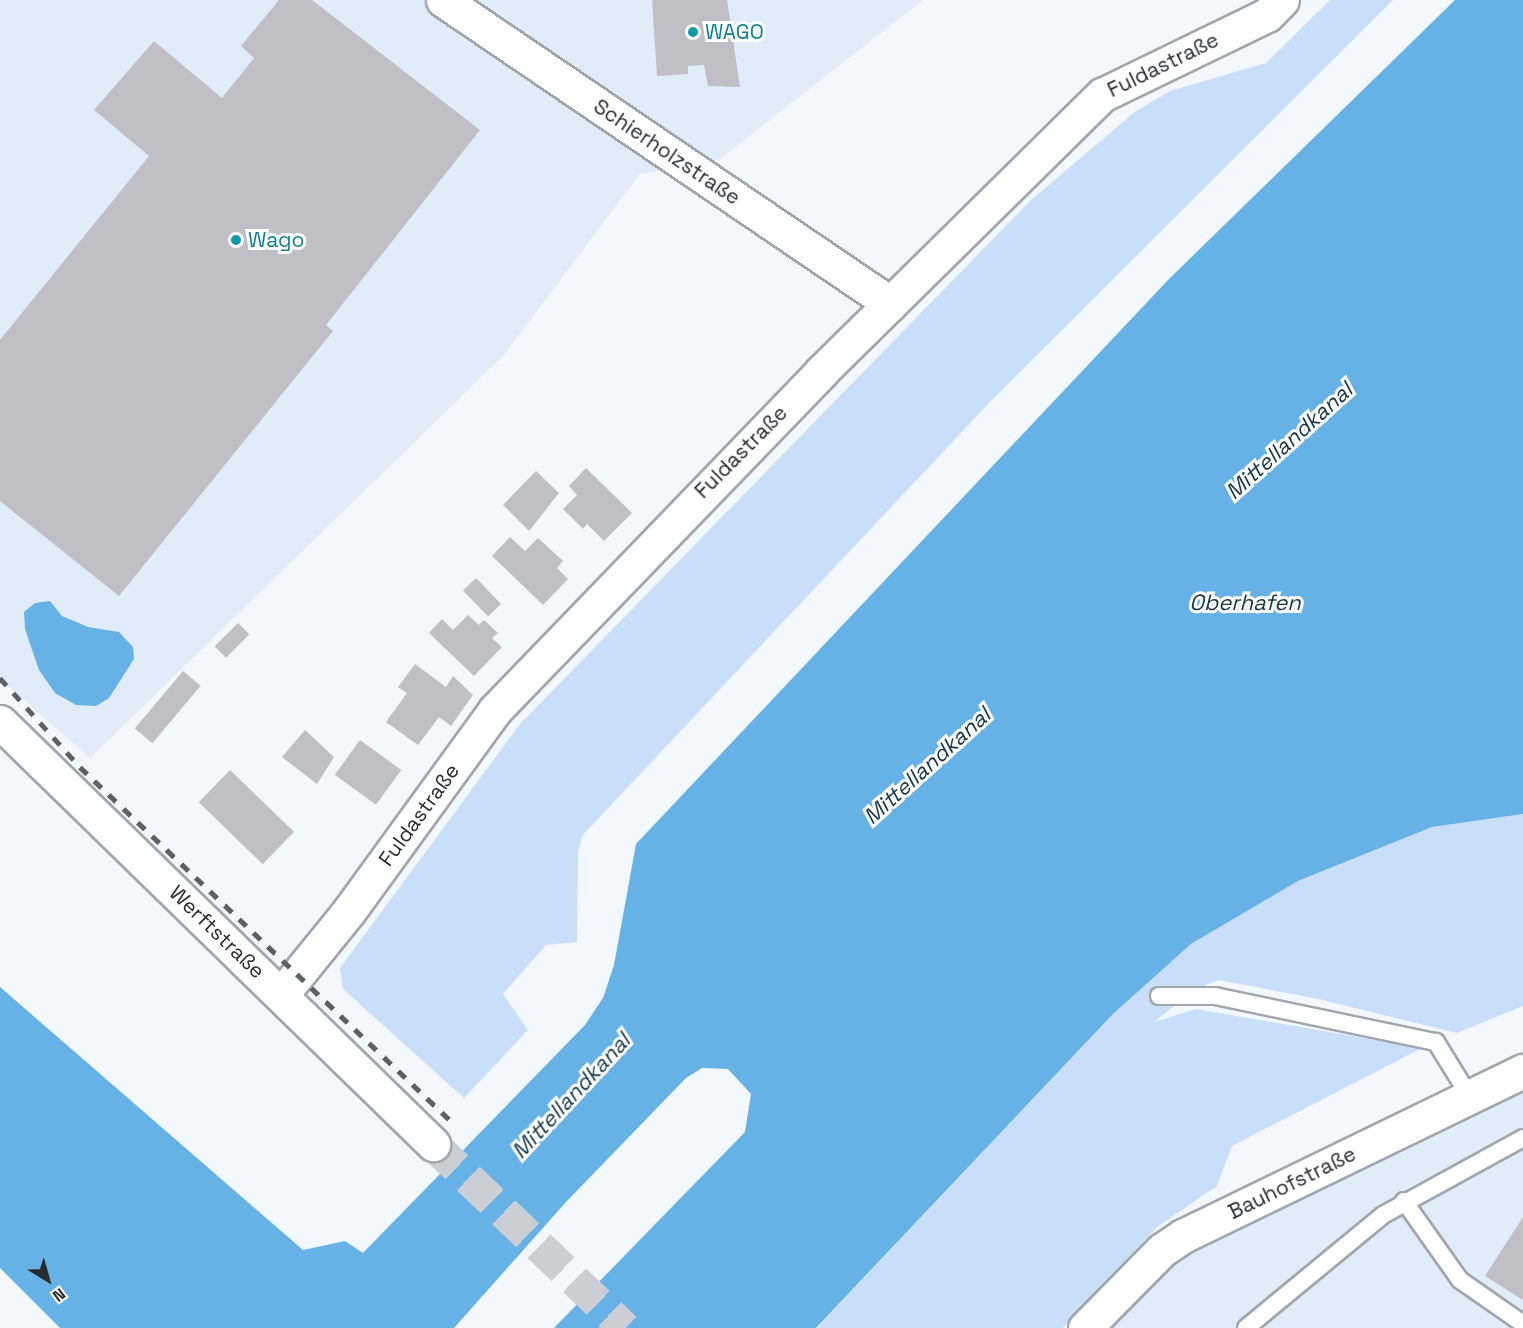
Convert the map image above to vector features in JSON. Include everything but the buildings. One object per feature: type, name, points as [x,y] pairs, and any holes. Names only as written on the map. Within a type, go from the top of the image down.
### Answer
[{"type":"street","name":"Schierholzstraße","points":[[443,0],[891,304]]},
{"type":"street","name":"Fuldastraße","points":[[282,995],[349,911],[495,710],[689,505],[891,304],[1102,95],[1267,15],[1282,0]]},
{"type":"street","name":"Werftstraße","points":[[0,722],[432,1144]]},
{"type":"street","name":"Bauhofstraße","points":[[1085,1328],[1162,1250],[1183,1236],[1523,1071]]},
{"type":"lane","points":[[1159,996],[1215,996],[1436,1042],[1470,1097]]},
{"type":"lane","points":[[1246,1328],[1404,1201],[1523,1138]]},
{"type":"lane","points":[[1404,1201],[1460,1280],[1523,1324]]},
{"type":"shaded area","points":[[0,0],[923,0],[720,159],[640,174],[504,355],[90,758],[0,679]]},
{"type":"shaded area","points":[[1330,0],[1393,0],[989,403],[582,836],[578,853],[577,942],[546,945],[503,994],[528,1030],[464,1098],[343,989],[340,968],[520,724],[1031,200],[1136,111],[1170,91],[1266,63]]},
{"type":"shaded area","points":[[1523,814],[1523,1006],[1457,1033],[1318,999],[1219,980],[1194,990],[1154,1022],[1196,1009],[1422,1048],[1232,1146],[1217,1186],[1157,1227],[1063,1328],[817,1328],[1113,1014],[1191,944],[1298,881],[1432,827]]},
{"type":"shaded area","points":[[1523,1084],[1523,1328],[1109,1328],[1172,1264]]},
{"type":"water","name":"Oberhafen","points":[[1455,0],[1523,0],[1523,814],[1432,827],[1298,881],[1191,944],[1113,1014],[816,1328],[554,1328],[745,1132],[751,1094],[728,1069],[702,1068],[686,1078],[566,1202],[454,1328],[60,1328],[0,1268],[0,987],[303,1250],[345,1241],[363,1253],[585,1025],[603,998],[614,965],[636,844],[1169,279]]},
{"type":"water","points":[[50,601],[62,616],[88,627],[119,632],[133,647],[134,659],[109,698],[96,706],[76,705],[55,693],[39,670],[25,629],[24,612],[35,603]]},
{"type":"tunnel","points":[[433,1144],[625,1328]]},
{"type":"railway","points":[[0,678],[80,767],[453,1123]]},
{"type":"place","name":"WAGO","points":[[693,32]]},
{"type":"place","name":"Wago","points":[[236,240]]},
{"type":"water label","name":"Mittellandkanal","points":[[1289,441]]},
{"type":"water label","name":"Mittellandkanal","points":[[927,766]]},
{"type":"water label","name":"Mittellandkanal","points":[[571,1096]]}]
